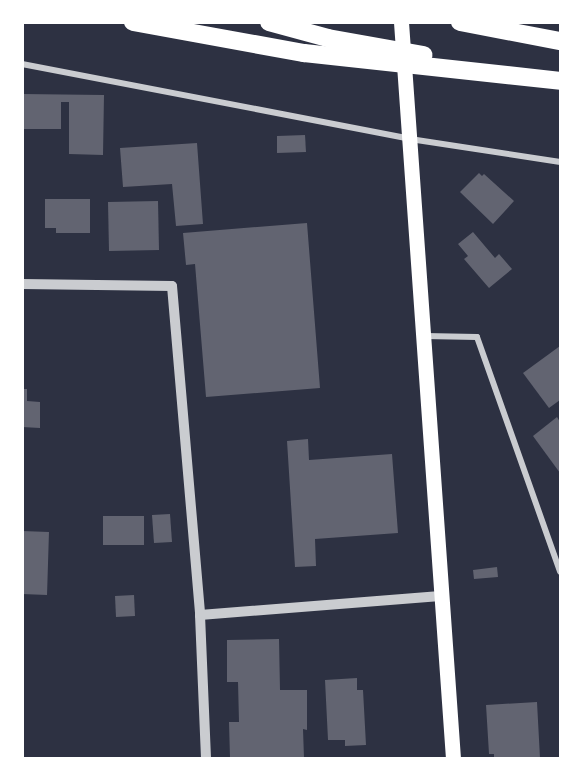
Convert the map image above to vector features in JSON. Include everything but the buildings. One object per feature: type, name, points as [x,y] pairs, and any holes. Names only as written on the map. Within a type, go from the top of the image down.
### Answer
[{"type":"highway","points":[[133,22],[304,53],[561,80]]},
{"type":"highway","points":[[268,22],[328,38],[561,80]]},
{"type":"highway","points":[[460,22],[561,41]]},
{"type":"main road","points":[[402,22],[421,336],[453,759]]},
{"type":"street","points":[[22,64],[410,139],[561,162]]},
{"type":"street","points":[[22,284],[172,286],[200,615],[206,759]]},
{"type":"street","points":[[421,336],[477,337],[561,572]]},
{"type":"street","points":[[200,615],[440,596]]}]
